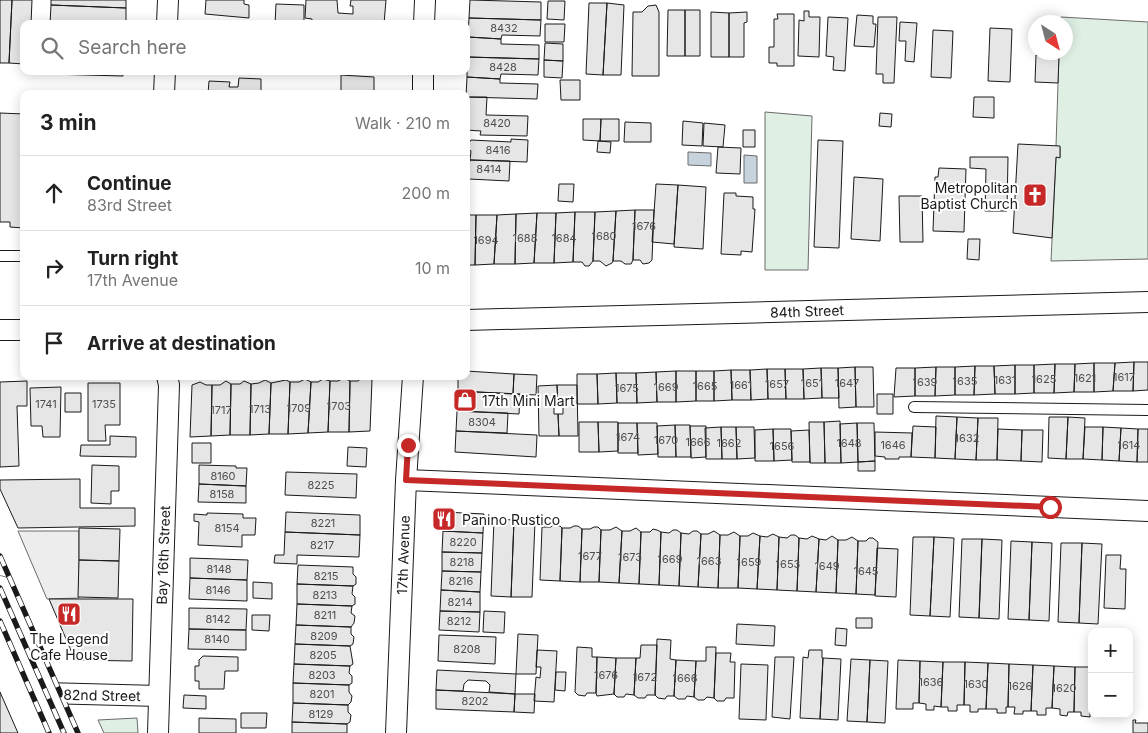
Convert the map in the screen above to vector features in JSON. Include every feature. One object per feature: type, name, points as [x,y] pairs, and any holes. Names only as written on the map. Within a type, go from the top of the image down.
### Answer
[{"type":"street","points":[[167,20],[168,0]]},
{"type":"street","points":[[424,20],[425,0]]},
{"type":"street","points":[[164,90],[165,75]]},
{"type":"street","points":[[422,90],[423,75]]},
{"type":"street","name":"84th Street","points":[[470,320],[1148,302]]},
{"type":"street","points":[[0,330],[20,330]]},
{"type":"street","name":"Bay 16th Street","points":[[158,733],[168,380]]},
{"type":"street","name":"17th Avenue","points":[[396,733],[406,480],[413,380]]},
{"type":"street","points":[[406,480],[1148,511]]},
{"type":"street","points":[[0,590],[63,733]]},
{"type":"street","name":"82nd Street","points":[[45,694],[159,696]]},
{"type":"lane","points":[[0,256],[20,256]]},
{"type":"lane","points":[[914,407],[1148,410]]},
{"type":"green space","points":[[1073,18],[1148,22],[1148,259],[1051,261],[1056,157],[1060,157],[1060,147],[1056,146],[1059,60],[1073,60]]},
{"type":"green space","points":[[765,112],[812,116],[808,270],[765,270]]},
{"type":"green space","points":[[137,718],[138,733],[104,733],[98,720]]},
{"type":"shaded area","points":[[688,152],[711,153],[711,166],[688,165]]},
{"type":"shaded area","points":[[744,155],[757,156],[757,183],[744,183]]},
{"type":"shaded area","points":[[18,531],[79,531],[79,598],[47,599]]},
{"type":"building","points":[[0,0],[12,0],[9,63],[0,63]]},
{"type":"building","points":[[12,0],[32,0],[31,20],[20,20],[20,64],[9,63]]},
{"type":"building","points":[[51,0],[126,0],[126,8],[51,5]]},
{"type":"building","points":[[206,0],[244,0],[244,4],[249,5],[249,18],[205,14]]},
{"type":"building","points":[[306,0],[337,0],[338,13],[353,14],[353,6],[350,6],[351,0],[386,0],[384,20],[312,20],[305,18]]},
{"type":"building","points":[[470,0],[541,2],[541,20],[469,18]]},
{"type":"building","points":[[548,1],[565,1],[564,20],[547,19]]},
{"type":"building","points":[[589,3],[607,3],[603,75],[586,74]]},
{"type":"building","points":[[607,3],[624,5],[621,75],[603,75]]},
{"type":"building","points":[[276,4],[304,5],[304,20],[275,20]]},
{"type":"building","points":[[51,5],[126,8],[126,20],[50,20]]},
{"type":"building","points":[[656,5],[659,12],[659,76],[632,76],[633,12],[642,12],[648,6]]},
{"type":"building","points":[[668,10],[685,10],[685,56],[667,56]]},
{"type":"building","points":[[685,10],[700,10],[700,56],[685,56]]},
{"type":"building","points":[[804,11],[809,11],[809,17],[820,17],[819,57],[798,56],[799,20],[804,21]]},
{"type":"building","points":[[711,12],[729,13],[729,57],[711,57]]},
{"type":"building","points":[[747,12],[747,22],[744,23],[744,57],[729,57],[729,13]]},
{"type":"building","points":[[777,14],[794,14],[794,66],[777,66],[777,63],[769,63],[769,47],[774,47],[774,19],[778,19]]},
{"type":"building","points":[[857,15],[873,16],[873,24],[876,24],[874,47],[854,46]]},
{"type":"building","points":[[828,17],[848,18],[845,71],[833,70],[834,57],[826,56]]},
{"type":"building","points":[[878,17],[897,17],[894,83],[883,83],[883,74],[876,74]]},
{"type":"building","points":[[469,18],[541,20],[540,36],[502,35],[501,39],[470,37]]},
{"type":"building","points":[[900,22],[917,23],[914,62],[905,61],[906,41],[899,41]]},
{"type":"building","points":[[545,24],[565,24],[564,42],[545,42]]},
{"type":"building","points":[[990,28],[1012,29],[1010,82],[988,81]]},
{"type":"building","points":[[933,30],[953,31],[951,78],[931,77]]},
{"type":"building","points":[[470,37],[501,39],[501,44],[539,45],[539,59],[470,57]]},
{"type":"building","points":[[545,43],[563,44],[563,61],[544,60]]},
{"type":"building","points":[[470,57],[539,59],[538,75],[501,74],[500,79],[467,77],[467,75],[470,75]]},
{"type":"building","points":[[544,60],[563,61],[562,78],[544,77]]},
{"type":"building","points":[[1036,60],[1059,60],[1058,83],[1035,82]]},
{"type":"building","points":[[86,75],[123,75],[123,76]]},
{"type":"building","points":[[341,75],[374,77],[374,90],[341,90]]},
{"type":"building","points":[[467,77],[500,79],[500,83],[538,84],[537,99],[470,97],[470,90],[466,90]]},
{"type":"building","points":[[239,78],[261,79],[261,90],[208,90],[209,81],[230,82],[229,87],[238,87]]},
{"type":"building","points":[[560,80],[580,80],[580,100],[561,100]]},
{"type":"building","points":[[470,97],[487,97],[486,115],[528,116],[527,136],[480,135],[481,131],[470,130]]},
{"type":"building","points":[[974,97],[994,97],[994,118],[973,117]]},
{"type":"building","points":[[0,113],[20,114],[20,228],[10,227],[10,222],[0,222]]},
{"type":"building","points":[[880,113],[892,114],[891,127],[879,126]]},
{"type":"building","points":[[583,119],[601,119],[600,141],[583,140]]},
{"type":"building","points":[[601,119],[619,119],[619,141],[600,141]]},
{"type":"building","points":[[683,121],[703,123],[702,146],[682,145]]},
{"type":"building","points":[[625,122],[651,123],[651,142],[624,142]]},
{"type":"building","points":[[704,123],[725,125],[723,147],[703,146]]},
{"type":"building","points":[[743,130],[755,130],[755,147],[743,147]]},
{"type":"building","points":[[511,139],[528,140],[527,162],[470,160],[471,140],[511,142]]},
{"type":"building","points":[[818,140],[843,141],[839,248],[814,247]]},
{"type":"building","points":[[598,141],[611,142],[610,153],[597,152]]},
{"type":"building","name":"Metropolitan Baptist Church","points":[[1018,144],[1060,146],[1060,158],[1056,157],[1052,238],[1013,233]]},
{"type":"building","points":[[718,147],[741,148],[740,174],[716,173]]},
{"type":"building","points":[[970,157],[1008,157],[1007,211],[985,211],[986,169],[970,168]]},
{"type":"building","points":[[470,160],[510,161],[509,181],[470,179]]},
{"type":"building","points":[[939,168],[966,169],[964,232],[933,231],[935,177],[938,177]]},
{"type":"building","points":[[854,177],[883,179],[880,241],[851,239]]},
{"type":"building","points":[[559,184],[574,184],[573,202],[558,201]]},
{"type":"building","points":[[656,184],[678,185],[674,244],[652,242]]},
{"type":"building","points":[[678,185],[706,187],[703,249],[674,247]]},
{"type":"building","points":[[724,193],[736,193],[736,196],[753,197],[753,209],[755,209],[752,252],[741,251],[741,255],[721,254]]},
{"type":"building","points":[[899,196],[922,196],[923,242],[900,242]]},
{"type":"building","points":[[635,210],[654,210],[652,260],[649,263],[643,264],[640,260],[633,260]]},
{"type":"building","points":[[635,210],[633,260],[631,264],[613,261],[616,211]]},
{"type":"building","points":[[616,211],[613,261],[606,266],[600,261],[593,261],[595,212]]},
{"type":"building","points":[[575,212],[595,212],[593,261],[589,266],[585,266],[582,262],[573,262]]},
{"type":"building","points":[[575,212],[573,262],[554,263],[556,213]]},
{"type":"building","points":[[537,213],[556,213],[554,263],[534,263]]},
{"type":"building","points":[[537,213],[534,263],[515,264],[516,214]]},
{"type":"building","points":[[516,214],[515,264],[494,264],[497,215]]},
{"type":"building","points":[[470,215],[476,215],[475,265],[470,265]]},
{"type":"building","points":[[476,215],[497,215],[494,264],[475,265]]},
{"type":"building","points":[[968,239],[980,239],[979,260],[967,259]]},
{"type":"building","points":[[1134,362],[1148,362],[1148,390],[1133,391]]},
{"type":"building","points":[[1134,362],[1133,391],[1113,391],[1115,363]]},
{"type":"building","points":[[1094,363],[1115,363],[1113,391],[1094,392]]},
{"type":"building","points":[[1094,363],[1094,392],[1074,392],[1075,364]]},
{"type":"building","points":[[1055,364],[1075,364],[1074,392],[1054,393]]},
{"type":"building","points":[[1055,364],[1054,393],[1034,393],[1034,365]]},
{"type":"building","points":[[1015,365],[1034,365],[1034,393],[1015,394]]},
{"type":"building","points":[[1015,365],[1015,394],[995,394],[994,366]]},
{"type":"building","points":[[975,366],[994,366],[995,394],[974,395]]},
{"type":"building","points":[[975,366],[974,395],[955,395],[955,367]]},
{"type":"building","points":[[855,367],[873,367],[874,407],[856,407]]},
{"type":"building","points":[[855,367],[856,407],[839,408],[838,368]]},
{"type":"building","points":[[936,367],[955,367],[955,395],[935,396]]},
{"type":"building","points":[[936,367],[935,396],[915,396],[915,368]]},
{"type":"building","points":[[821,368],[838,368],[839,398],[822,398]]},
{"type":"building","points":[[821,368],[822,398],[804,399],[803,369]]},
{"type":"building","points":[[896,368],[915,368],[915,396],[894,397]]},
{"type":"building","points":[[767,369],[785,369],[786,399],[768,399]]},
{"type":"building","points":[[767,369],[768,399],[751,400],[750,370]]},
{"type":"building","points":[[785,369],[803,369],[804,399],[786,399]]},
{"type":"building","points":[[731,370],[750,370],[751,400],[732,400]]},
{"type":"building","points":[[731,370],[732,400],[714,401],[714,371]]},
{"type":"building","points":[[470,371],[514,374],[513,394],[458,391],[458,380],[470,380]]},
{"type":"building","points":[[676,371],[696,371],[696,401],[676,402]]},
{"type":"building","points":[[676,371],[676,402],[657,402],[656,372]]},
{"type":"building","points":[[696,371],[714,371],[714,401],[696,401]]},
{"type":"building","points":[[656,372],[657,402],[637,403],[636,373]]},
{"type":"building","points":[[616,373],[636,373],[637,403],[617,403]]},
{"type":"building","points":[[616,373],[617,403],[598,404],[597,374]]},
{"type":"building","points":[[514,374],[537,375],[536,395],[513,394]]},
{"type":"building","points":[[577,374],[597,374],[598,404],[577,404]]},
{"type":"building","points":[[265,380],[271,383],[269,434],[250,435],[251,384]]},
{"type":"building","points":[[286,380],[290,382],[288,434],[269,434],[271,383]]},
{"type":"building","points":[[307,380],[311,382],[308,433],[288,434],[290,382]]},
{"type":"building","points":[[321,380],[330,381],[328,432],[308,433],[311,382]]},
{"type":"building","points":[[372,380],[370,431],[349,432],[350,381]]},
{"type":"building","points":[[27,381],[27,406],[17,406],[19,466],[0,467],[0,382]]},
{"type":"building","points":[[226,381],[231,384],[230,435],[211,436],[212,385],[220,385]]},
{"type":"building","points":[[244,381],[251,384],[250,435],[230,435],[231,384],[240,384]]},
{"type":"building","points":[[330,381],[350,381],[349,432],[328,432]]},
{"type":"building","points":[[200,382],[212,385],[211,436],[190,437],[192,385]]},
{"type":"building","points":[[88,383],[120,383],[120,425],[105,425],[106,441],[88,441]]},
{"type":"building","points":[[557,385],[558,406],[554,406],[554,414],[558,414],[559,436],[539,436],[538,386]]},
{"type":"building","points":[[557,385],[577,385],[578,436],[559,436],[558,414],[563,414],[563,405],[558,406]]},
{"type":"building","points":[[61,387],[60,437],[43,437],[42,426],[31,426],[30,388]]},
{"type":"building","points":[[458,391],[520,394],[519,414],[457,411]]},
{"type":"building","points":[[65,393],[81,393],[81,412],[65,412]]},
{"type":"building","points":[[877,394],[893,394],[893,414],[877,414]]},
{"type":"building","points":[[457,411],[508,413],[507,433],[456,431]]},
{"type":"building","points":[[936,416],[957,417],[955,459],[935,458]]},
{"type":"building","points":[[957,417],[978,418],[976,460],[955,459]]},
{"type":"building","points":[[1049,417],[1068,417],[1066,459],[1048,458]]},
{"type":"building","points":[[1068,417],[1085,418],[1083,459],[1066,459]]},
{"type":"building","points":[[978,418],[998,418],[997,460],[976,460]]},
{"type":"building","points":[[840,421],[841,463],[825,463],[824,422]]},
{"type":"building","points":[[579,422],[598,422],[599,452],[579,452]]},
{"type":"building","points":[[598,422],[618,422],[618,451],[599,452]]},
{"type":"building","points":[[809,422],[824,422],[825,463],[810,463]]},
{"type":"building","points":[[618,423],[637,423],[638,453],[618,453]]},
{"type":"building","points":[[637,423],[657,423],[658,454],[638,455]]},
{"type":"building","points":[[857,423],[874,423],[875,461],[858,462]]},
{"type":"building","points":[[857,423],[858,462],[841,463],[840,424]]},
{"type":"building","points":[[675,425],[690,425],[691,457],[676,457]]},
{"type":"building","points":[[675,425],[676,457],[658,457],[657,426]]},
{"type":"building","points":[[690,426],[706,426],[706,457],[691,458]]},
{"type":"building","points":[[913,426],[936,427],[935,458],[911,457]]},
{"type":"building","points":[[721,427],[736,427],[737,459],[722,459]]},
{"type":"building","points":[[721,427],[722,459],[706,459],[705,428]]},
{"type":"building","points":[[736,427],[754,427],[755,458],[737,459]]},
{"type":"building","points":[[1085,427],[1103,427],[1102,460],[1083,459]]},
{"type":"building","points":[[1103,427],[1121,428],[1119,461],[1102,460]]},
{"type":"building","points":[[1121,428],[1138,429],[1137,462],[1119,461]]},
{"type":"building","points":[[773,429],[791,429],[792,460],[774,461]]},
{"type":"building","points":[[773,429],[774,461],[755,461],[755,430]]},
{"type":"building","points":[[998,429],[1022,430],[1021,461],[997,460]]},
{"type":"building","points":[[1138,429],[1148,429],[1148,462],[1137,462]]},
{"type":"building","points":[[809,430],[810,462],[792,462],[791,431]]},
{"type":"building","points":[[1022,430],[1043,430],[1042,462],[1021,461]]},
{"type":"building","points":[[456,431],[537,435],[536,457],[455,452]]},
{"type":"building","points":[[875,432],[912,433],[911,457],[885,459],[885,457],[875,456]]},
{"type":"building","points":[[110,436],[136,437],[136,457],[80,456],[81,445],[110,445]]},
{"type":"building","points":[[192,443],[211,443],[211,463],[192,463]]},
{"type":"building","points":[[348,447],[367,448],[366,467],[347,466]]},
{"type":"building","points":[[875,461],[875,471],[858,471],[858,462]]},
{"type":"building","points":[[92,465],[119,466],[119,491],[111,491],[111,504],[91,503]]},
{"type":"building","points":[[199,465],[247,468],[246,486],[199,484]]},
{"type":"building","points":[[286,472],[357,474],[356,498],[285,495]]},
{"type":"building","points":[[80,479],[80,508],[135,508],[135,526],[18,528],[0,489],[0,480]]},
{"type":"building","points":[[199,484],[246,486],[246,503],[198,502]]},
{"type":"building","points":[[286,512],[360,515],[360,535],[285,532]]},
{"type":"building","points":[[444,512],[484,514],[483,533],[443,531]]},
{"type":"building","points":[[207,513],[243,514],[243,518],[256,518],[255,535],[242,535],[242,547],[198,545],[199,522],[194,521],[194,514],[207,515]]},
{"type":"building","points":[[494,519],[514,520],[511,597],[491,596]]},
{"type":"building","points":[[514,520],[535,521],[532,597],[511,597]]},
{"type":"building","points":[[553,525],[562,528],[560,581],[540,580],[542,527],[551,527]]},
{"type":"building","points":[[574,526],[582,529],[580,582],[560,581],[562,528]]},
{"type":"building","points":[[598,527],[601,530],[599,582],[580,582],[582,529]]},
{"type":"building","points":[[616,527],[622,531],[619,583],[599,582],[601,530],[610,530]]},
{"type":"building","points":[[79,528],[120,529],[119,561],[79,560]]},
{"type":"building","points":[[636,528],[641,532],[639,584],[619,583],[622,531],[630,531]]},
{"type":"building","points":[[653,529],[661,532],[659,585],[639,584],[641,532],[650,532]]},
{"type":"building","points":[[673,530],[681,533],[679,586],[659,585],[661,532],[669,533]]},
{"type":"building","points":[[443,531],[483,533],[482,553],[442,552]]},
{"type":"building","points":[[693,531],[701,534],[698,587],[679,586],[681,533],[689,534]]},
{"type":"building","points":[[714,531],[720,535],[718,588],[698,587],[701,534],[708,534]]},
{"type":"building","points":[[285,532],[360,535],[359,557],[297,555],[297,564],[274,563],[275,555],[284,555]]},
{"type":"building","points":[[734,532],[740,536],[738,588],[718,588],[720,535],[728,535]]},
{"type":"building","points":[[753,533],[760,536],[757,589],[738,588],[740,536],[748,536]]},
{"type":"building","points":[[773,534],[779,537],[777,590],[757,589],[760,536],[767,537]]},
{"type":"building","points":[[791,535],[799,538],[797,591],[777,590],[779,537],[787,538]]},
{"type":"building","points":[[812,536],[819,539],[816,592],[797,591],[799,538],[807,539]]},
{"type":"building","points":[[832,536],[838,540],[836,593],[816,592],[819,539],[826,540]]},
{"type":"building","points":[[852,537],[858,541],[856,594],[836,593],[838,540],[846,540]]},
{"type":"building","points":[[913,537],[934,537],[930,616],[910,615]]},
{"type":"building","points":[[934,537],[954,538],[950,617],[930,616]]},
{"type":"building","points":[[869,538],[873,538],[878,542],[875,595],[856,594],[858,541],[866,541]]},
{"type":"building","points":[[962,539],[982,539],[979,618],[959,617]]},
{"type":"building","points":[[982,539],[1002,540],[999,619],[979,618]]},
{"type":"building","points":[[1011,541],[1032,542],[1029,620],[1008,619]]},
{"type":"building","points":[[1032,542],[1052,543],[1049,621],[1029,620]]},
{"type":"building","points":[[1061,543],[1082,543],[1079,623],[1058,622]]},
{"type":"building","points":[[1082,543],[1102,544],[1098,624],[1079,623]]},
{"type":"building","points":[[877,548],[898,549],[896,597],[875,596]]},
{"type":"building","points":[[442,552],[482,553],[481,572],[442,571]]},
{"type":"building","points":[[1106,555],[1121,555],[1120,569],[1126,569],[1125,609],[1104,608]]},
{"type":"building","points":[[190,558],[248,560],[247,580],[190,578]]},
{"type":"building","points":[[79,560],[119,561],[118,598],[78,597]]},
{"type":"building","points":[[298,565],[353,567],[356,584],[353,586],[297,584]]},
{"type":"building","points":[[442,571],[481,572],[480,592],[441,590]]},
{"type":"building","points":[[190,578],[247,580],[247,601],[189,599]]},
{"type":"building","points":[[253,582],[272,583],[272,599],[253,598]]},
{"type":"building","points":[[297,584],[353,586],[352,594],[355,597],[355,604],[352,606],[297,604]]},
{"type":"building","points":[[441,590],[480,592],[480,612],[440,611]]},
{"type":"building","points":[[49,599],[133,599],[132,661],[75,660]]},
{"type":"building","points":[[297,604],[352,606],[351,613],[355,616],[354,623],[351,627],[296,625]]},
{"type":"building","points":[[189,608],[247,609],[246,630],[189,629]]},
{"type":"building","points":[[440,611],[480,612],[479,632],[439,630]]},
{"type":"building","points":[[484,611],[505,612],[504,633],[483,632]]},
{"type":"building","points":[[252,615],[270,615],[269,631],[252,630]]},
{"type":"building","points":[[856,618],[872,618],[872,628],[856,628]]},
{"type":"building","points":[[737,624],[775,626],[774,646],[736,644]]},
{"type":"building","points":[[296,625],[351,627],[351,634],[354,637],[353,644],[350,646],[295,644]]},
{"type":"building","points":[[836,628],[847,629],[846,646],[835,645]]},
{"type":"building","points":[[189,629],[246,630],[246,650],[188,649]]},
{"type":"building","points":[[518,634],[538,635],[536,674],[516,674]]},
{"type":"building","points":[[439,635],[496,637],[495,664],[438,661]]},
{"type":"building","points":[[657,639],[671,640],[670,659],[676,660],[674,696],[667,696],[665,699],[658,698],[655,695]]},
{"type":"building","points":[[295,644],[350,646],[353,664],[350,666],[294,664]]},
{"type":"building","points":[[641,645],[657,645],[655,695],[647,695],[645,698],[638,698],[634,695],[636,658],[640,658]]},
{"type":"building","points":[[577,647],[592,648],[592,657],[597,657],[596,693],[587,693],[585,696],[578,695],[575,692]]},
{"type":"building","points":[[706,647],[716,647],[714,698],[707,697],[704,700],[698,700],[694,697],[696,661],[706,661]]},
{"type":"building","points":[[537,650],[557,651],[554,702],[534,701],[536,677],[540,678],[541,667],[536,667]]},
{"type":"building","points":[[809,650],[822,650],[820,719],[800,718],[803,657],[808,658]]},
{"type":"building","points":[[716,653],[731,653],[730,662],[735,662],[734,698],[726,698],[724,701],[717,701],[714,698]]},
{"type":"building","points":[[203,656],[238,657],[238,671],[225,671],[224,689],[199,689],[199,681],[195,681],[195,666],[199,666],[199,660]]},
{"type":"building","points":[[597,657],[616,658],[614,694],[597,696]]},
{"type":"building","points":[[775,657],[794,657],[790,719],[772,717]]},
{"type":"building","points":[[616,658],[636,658],[634,695],[626,694],[624,697],[617,697],[614,694]]},
{"type":"building","points":[[823,658],[841,659],[838,720],[820,719]]},
{"type":"building","points":[[851,659],[870,660],[867,722],[847,721]]},
{"type":"building","points":[[676,660],[696,661],[694,697],[687,696],[685,699],[678,699],[674,696]]},
{"type":"building","points":[[870,660],[888,661],[885,723],[867,722]]},
{"type":"building","points":[[898,660],[920,661],[919,703],[913,703],[913,709],[896,709]]},
{"type":"building","points":[[920,661],[943,662],[941,707],[934,706],[934,710],[926,710],[926,704],[919,703]]},
{"type":"building","points":[[943,662],[965,662],[964,705],[957,705],[957,711],[948,711],[948,707],[941,707]]},
{"type":"building","points":[[965,662],[988,663],[986,709],[978,709],[978,712],[970,712],[970,705],[964,705]]},
{"type":"building","points":[[988,663],[1009,664],[1008,707],[1006,707],[1006,713],[997,713],[997,709],[986,709]]},
{"type":"building","points":[[294,664],[350,666],[349,673],[352,676],[352,683],[349,685],[293,683]]},
{"type":"building","points":[[741,664],[768,665],[766,720],[739,719]]},
{"type":"building","points":[[1009,664],[1033,665],[1031,711],[1023,711],[1023,714],[1014,714],[1015,707],[1008,707]]},
{"type":"building","points":[[1033,665],[1054,666],[1052,708],[1046,708],[1046,715],[1037,715],[1037,711],[1031,711]]},
{"type":"building","points":[[1054,666],[1075,667],[1074,712],[1068,712],[1067,716],[1060,715],[1060,709],[1052,708]]},
{"type":"building","points":[[1075,667],[1088,667],[1088,717],[1081,716],[1081,712],[1074,712]]},
{"type":"building","points":[[437,670],[516,674],[515,694],[489,692],[490,685],[486,681],[468,680],[464,684],[463,691],[436,690]]},
{"type":"building","points":[[556,672],[566,672],[565,691],[555,690]]},
{"type":"building","points":[[293,683],[349,685],[349,692],[352,696],[351,702],[348,705],[293,703]]},
{"type":"building","points":[[436,690],[515,694],[514,712],[436,709]]},
{"type":"building","points":[[0,692],[18,733],[0,733]]},
{"type":"building","points":[[515,694],[535,694],[534,713],[514,712]]},
{"type":"building","points":[[184,695],[206,696],[206,709],[183,708]]},
{"type":"building","points":[[293,703],[348,705],[348,712],[351,715],[350,722],[347,724],[292,722]]},
{"type":"building","points":[[241,713],[267,713],[266,728],[241,728]]},
{"type":"building","points":[[199,718],[236,719],[236,733],[199,733]]},
{"type":"building","points":[[1133,720],[1136,720],[1135,723],[1148,723],[1148,733],[1133,733]]},
{"type":"building","points":[[292,722],[347,724],[347,733],[292,733]]},
{"type":"railway","points":[[0,556],[78,733]]},
{"type":"railway","points":[[0,588],[64,733]]},
{"type":"railway","points":[[0,621],[49,733]]},
{"type":"place","name":"Metropolitan Baptist Church","points":[[1035,195]]},
{"type":"place","name":"17th Mini Mart","points":[[465,400]]},
{"type":"place","name":"Panino Rustico","points":[[444,519]]},
{"type":"place","name":"The Legend Cafe House","points":[[69,614]]},
{"type":"route","points":[[408,445],[406,480],[1050,507]]}]
